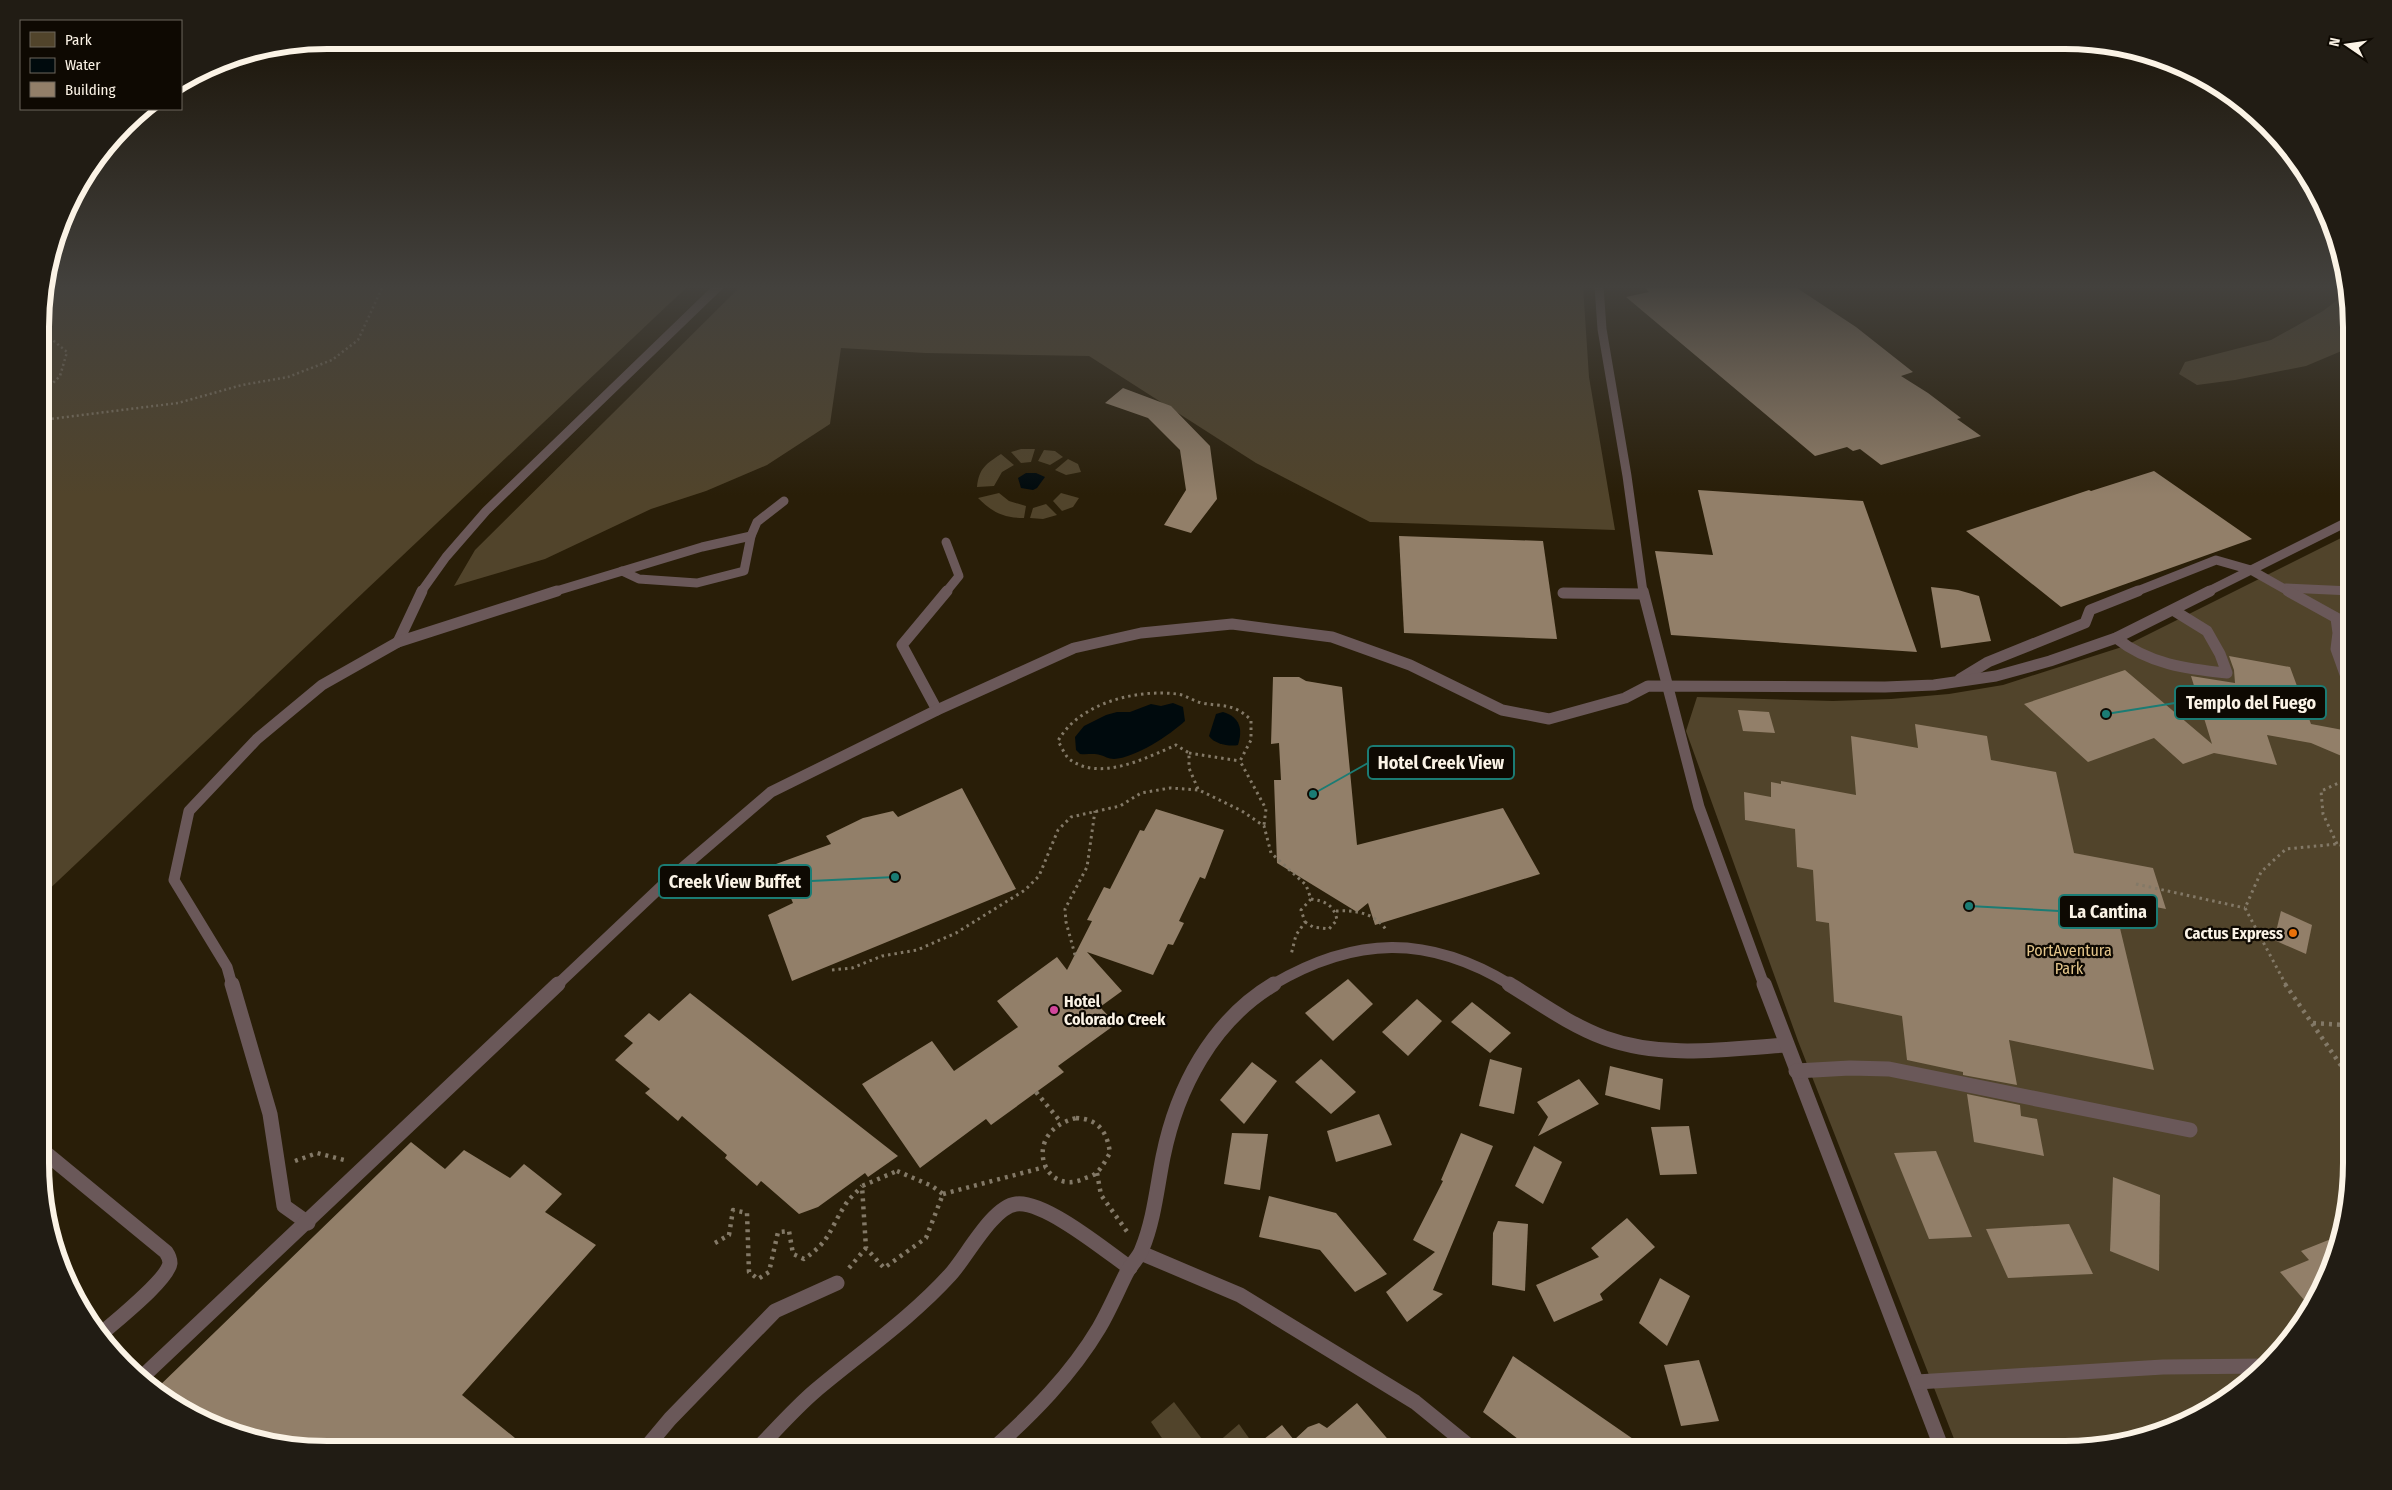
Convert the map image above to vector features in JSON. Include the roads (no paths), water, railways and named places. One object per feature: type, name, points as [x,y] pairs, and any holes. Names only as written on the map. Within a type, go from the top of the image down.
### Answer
[{"type":"lane","points":[[398,642],[407,616],[427,580],[451,549],[486,512],[647,356]]},
{"type":"lane","points":[[1606,356],[1627,476],[1643,594],[1699,807],[1786,1045],[1939,1441]]},
{"type":"lane","points":[[622,571],[640,579],[697,582],[744,571],[751,536],[756,522],[784,501]]},
{"type":"lane","points":[[146,1374],[308,1223],[471,1065],[666,882],[771,792],[937,710],[1074,648],[1141,633],[1232,624],[1332,637],[1410,665],[1502,710],[1549,719],[1625,698],[1648,686],[1829,688],[1885,687],[1955,682],[1996,676],[2116,638],[2343,524]]},
{"type":"lane","points":[[308,1223],[284,1206],[270,1114],[227,967],[174,880],[189,811],[264,732],[322,685],[398,642],[622,571],[702,547],[751,536]]},
{"type":"lane","points":[[937,710],[902,645],[959,576],[946,542]]},
{"type":"lane","points":[[1955,682],[1988,662],[2085,623],[2090,610],[2216,560],[2251,570],[2343,622]]},
{"type":"lane","points":[[2282,587],[2343,591]]},
{"type":"lane","points":[[1563,593],[1643,594]]},
{"type":"lane","points":[[2116,638],[2130,651],[2174,668],[2227,673],[2220,654],[2207,631],[2173,610]]},
{"type":"lane","points":[[2336,618],[2338,633],[2336,649],[2343,669]]},
{"type":"lane","points":[[1002,1441],[1022,1424],[1061,1380],[1108,1312],[1130,1268],[1140,1253],[1148,1231],[1175,1109],[1199,1057],[1231,1017],[1270,986],[1296,970],[1339,955],[1392,946],[1449,956],[1478,966],[1563,1020],[1607,1039],[1630,1045],[1654,1050],[1685,1050],[1786,1045]]},
{"type":"lane","points":[[1796,1071],[1850,1068],[1890,1069],[2190,1130]]},
{"type":"lane","points":[[49,1156],[166,1252],[170,1260],[169,1267],[159,1281],[105,1330]]},
{"type":"lane","points":[[765,1441],[813,1393],[930,1297],[955,1270],[993,1219],[1003,1209],[1016,1204],[1028,1206],[1056,1217],[1130,1268]]},
{"type":"lane","points":[[1140,1253],[1240,1295],[1415,1402],[1463,1441]]},
{"type":"lane","points":[[652,1441],[670,1419],[775,1311],[837,1283]]},
{"type":"lane","points":[[1917,1382],[2163,1367],[2255,1366]]},
{"type":"water","points":[[1026,473],[1036,473],[1045,477],[1037,488],[1033,490],[1021,488],[1018,478]]},
{"type":"water","points":[[1173,703],[1183,707],[1185,721],[1171,733],[1132,755],[1110,759],[1098,754],[1080,754],[1076,750],[1075,737],[1084,726],[1106,715],[1117,712],[1130,712],[1151,704],[1161,706]]},
{"type":"water","points":[[1223,712],[1237,720],[1239,724],[1238,745],[1222,744],[1211,739],[1209,736],[1216,714]]},
{"type":"place","name":"Templo del Fuego","points":[[2106,714]]},
{"type":"place","name":"Hotel Creek View","points":[[1313,794]]},
{"type":"place","name":"Creek View Buffet","points":[[895,877]]},
{"type":"place","name":"La Cantina","points":[[1969,906]]},
{"type":"place","name":"Cactus Express","points":[[2293,933]]},
{"type":"place","name":"Hotel Colorado Creek","points":[[1054,1010]]},
{"type":"park label","name":"PortAventura Park","points":[[2069,959]]}]
